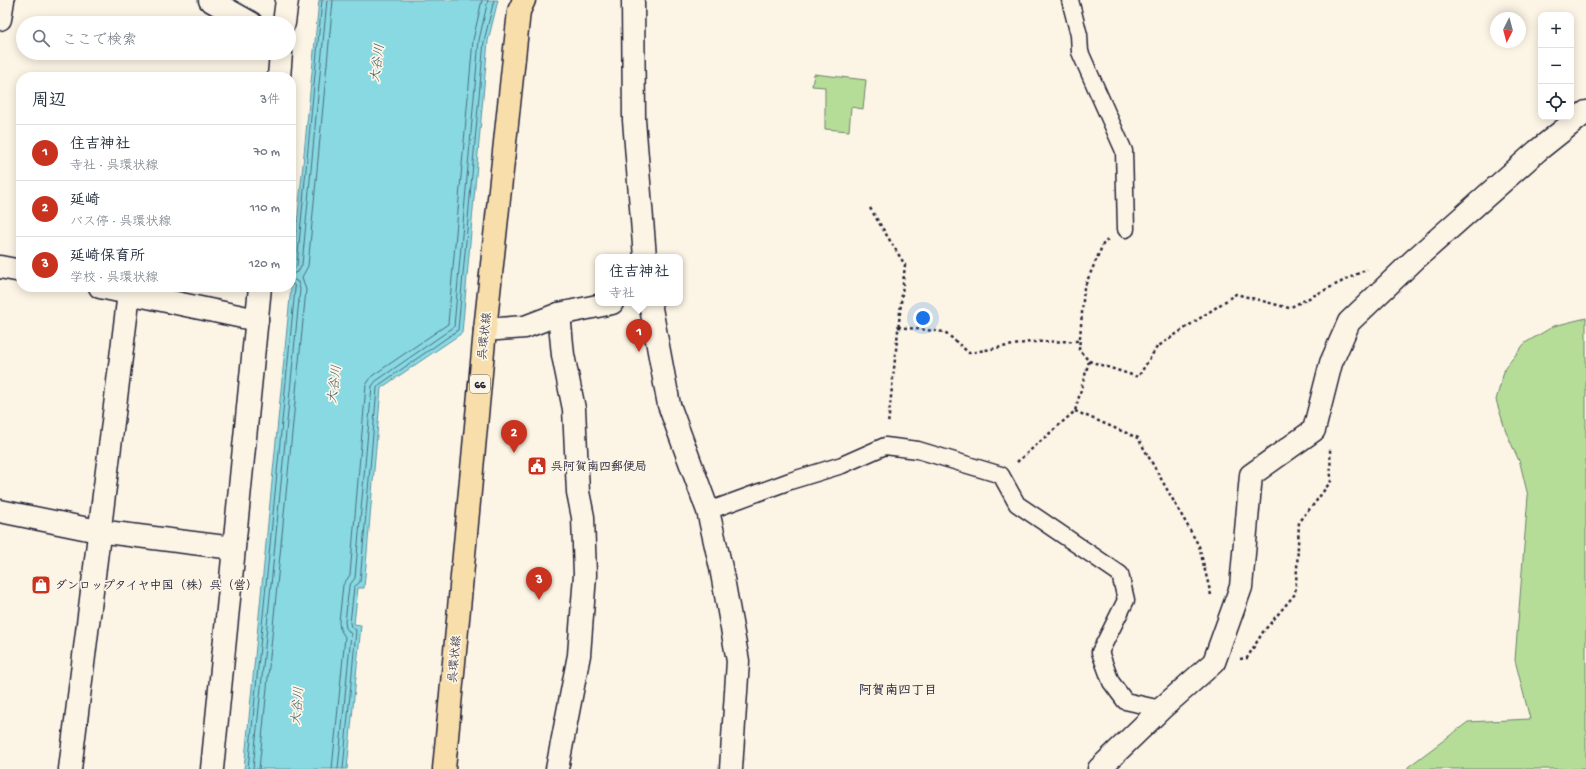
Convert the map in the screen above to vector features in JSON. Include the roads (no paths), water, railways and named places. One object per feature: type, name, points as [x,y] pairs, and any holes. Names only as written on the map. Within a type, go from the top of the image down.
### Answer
[{"type":"main road","name":"呉環状線","points":[[444,769],[485,330],[519,11],[524,0]]},
{"type":"street","points":[[0,18],[3,0]]},
{"type":"street","points":[[210,0],[238,16]]},
{"type":"street","points":[[285,16],[287,0]]},
{"type":"street","points":[[633,0],[634,120],[645,254]]},
{"type":"street","points":[[279,72],[280,60]]},
{"type":"street","points":[[1099,769],[1161,709],[1214,662],[1241,587],[1251,475],[1314,430],[1331,363],[1349,322],[1403,270],[1537,151],[1586,112]]},
{"type":"street","points":[[0,267],[16,270]]},
{"type":"street","points":[[124,292],[257,320]]},
{"type":"street","points":[[212,769],[260,292]]},
{"type":"street","points":[[70,769],[98,531],[129,293]]},
{"type":"street","points":[[485,330],[525,327],[559,314],[598,306]]},
{"type":"street","points":[[651,306],[669,405],[708,512],[722,568],[738,661],[731,769]]},
{"type":"street","points":[[557,769],[579,655],[585,576],[582,517],[578,492],[574,409],[563,355],[559,314]]},
{"type":"street","points":[[0,511],[98,531],[233,548]]},
{"type":"lane","points":[[1070,0],[1079,35],[1080,52],[1124,151],[1126,229]]},
{"type":"lane","points":[[708,512],[790,481],[842,465],[885,446],[918,450],[1001,475],[1017,504],[1120,574],[1126,600],[1100,652],[1111,682],[1125,701],[1161,709]]},
{"type":"water","name":"大谷川","points":[[319,0],[498,0],[488,41],[462,333],[381,388],[364,588],[358,588],[354,624],[361,625],[347,769],[244,769],[291,292],[296,292],[296,236]]},
{"type":"place","name":"住吉神社","points":[[639,352]]},
{"type":"place","name":"延崎","points":[[514,453]]},
{"type":"place","name":"呉阿賀南四郵便局","points":[[537,466]]},
{"type":"place","name":"ダンロップタイヤ中国（株）呉（営）","points":[[41,585]]},
{"type":"place","name":"延崎保育所","points":[[539,600]]},
{"type":"district","name":"阿賀南四丁目","points":[[898,689]]}]
